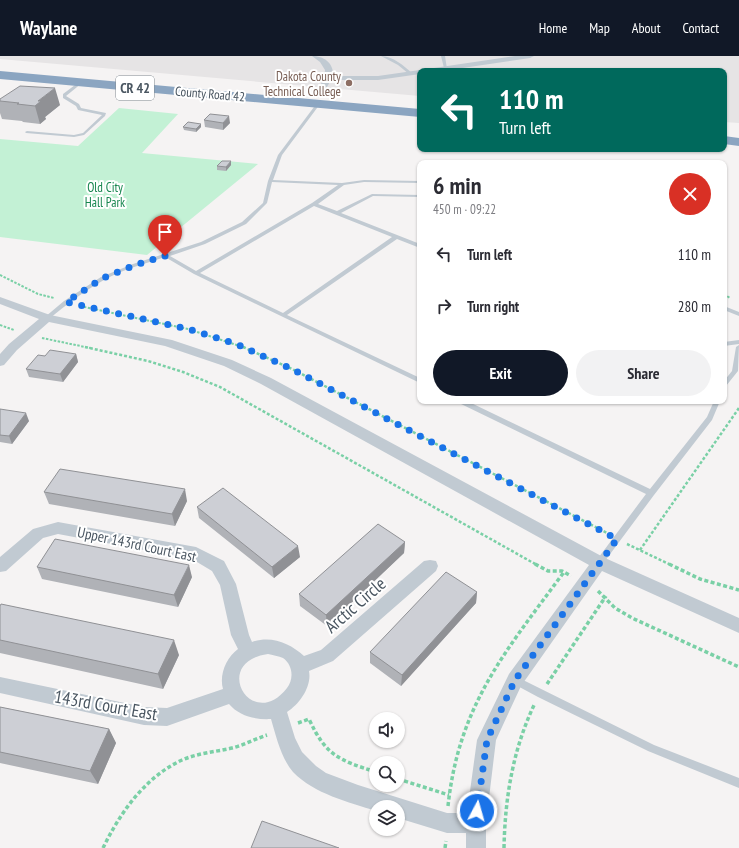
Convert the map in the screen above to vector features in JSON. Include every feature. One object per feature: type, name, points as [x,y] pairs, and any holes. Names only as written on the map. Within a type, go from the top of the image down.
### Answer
[{"type":"highway","name":"County Road 42","points":[[0,67],[318,99],[417,113]]},
{"type":"highway","name":"County Road 42","points":[[0,76],[111,86],[417,104]]},
{"type":"highway","points":[[318,99],[321,102],[331,101],[417,108]]},
{"type":"highway","points":[[727,130],[739,132]]},
{"type":"highway","points":[[727,140],[739,142]]},
{"type":"street","points":[[316,56],[326,64],[330,71],[330,78],[318,99]]},
{"type":"street","points":[[446,68],[530,56]]},
{"type":"street","points":[[330,78],[378,78],[417,72]]},
{"type":"street","points":[[0,300],[47,318],[168,343],[228,363],[266,381],[600,563],[739,626]]},
{"type":"street","points":[[0,362],[13,347],[47,318]]},
{"type":"street","name":"Upper 143rd Court East","points":[[0,566],[38,533],[58,528],[196,553],[218,566],[228,584],[240,635],[248,652]]},
{"type":"street","points":[[476,848],[476,823],[487,740],[515,680],[600,563]]},
{"type":"street","name":"Arctic Circle","points":[[300,666],[327,656],[430,566]]},
{"type":"street","points":[[258,647],[279,647],[288,651],[300,666],[301,678],[298,690],[286,704],[277,708],[260,710],[251,709],[244,706],[233,694],[230,687],[232,671],[235,663],[248,652],[258,647]]},
{"type":"street","name":"143rd Court East","points":[[0,685],[144,716],[167,717],[233,694]]},
{"type":"street","points":[[277,708],[275,732],[289,746],[300,764],[318,780],[374,800]]},
{"type":"street","points":[[405,810],[447,823],[476,823]]},
{"type":"lane","points":[[382,56],[400,64],[410,73]]},
{"type":"lane","points":[[443,56],[446,68]]},
{"type":"lane","points":[[27,132],[74,136],[84,134],[104,115],[104,113],[84,111],[78,108],[78,105],[64,97],[64,95],[80,83]]},
{"type":"lane","points":[[47,318],[66,302],[103,278],[135,265],[203,243],[244,223],[265,203],[270,181],[280,155],[318,99]]},
{"type":"lane","points":[[270,181],[343,184],[364,181],[417,182]]},
{"type":"lane","points":[[196,273],[314,204],[343,184]]},
{"type":"lane","points":[[338,214],[372,195],[417,196]]},
{"type":"lane","points":[[314,204],[417,245]]},
{"type":"lane","points":[[283,315],[396,236]]},
{"type":"lane","points":[[165,256],[196,273],[417,380]]},
{"type":"lane","points":[[727,307],[730,310]]},
{"type":"lane","points":[[727,309],[739,314]]},
{"type":"lane","points":[[727,344],[739,342]]},
{"type":"lane","points":[[727,379],[735,371],[739,346]]},
{"type":"lane","points":[[467,404],[651,493]]},
{"type":"lane","points":[[600,563],[651,493],[710,418],[716,404]]},
{"type":"lane","points":[[515,680],[651,748],[739,783]]},
{"type":"path","points":[[0,275],[38,294],[66,302],[188,329],[236,344],[292,369],[617,539],[700,579],[739,590]]},
{"type":"path","points":[[0,325],[27,334],[148,361],[183,372],[220,387],[548,571],[562,571],[606,596],[616,609],[677,640],[739,667]]},
{"type":"path","points":[[640,550],[739,408]]},
{"type":"path","points":[[504,848],[504,828],[511,774],[520,738],[534,705],[606,596]]},
{"type":"path","points":[[103,848],[125,808],[147,783],[176,763],[200,754],[234,747],[309,719],[315,734],[328,752],[340,760],[369,770]]},
{"type":"path","points":[[405,781],[449,795]]},
{"type":"shaded area","name":"Dakota County Technical College","points":[[0,56],[739,56],[739,123],[727,122],[727,68],[417,68],[417,96],[0,59]]},
{"type":"green space","name":"Old City Hall Park","points":[[119,108],[178,114],[142,153],[258,164],[147,255],[0,237],[0,139],[78,146]]},
{"type":"building","points":[[20,86],[55,88],[38,101],[41,101],[35,106],[0,101],[0,99]]},
{"type":"building","points":[[210,114],[229,116],[223,123],[204,120]]},
{"type":"building","points":[[188,122],[201,124],[196,129],[183,127]]},
{"type":"building","points":[[222,161],[231,161],[226,167],[217,166]]},
{"type":"building","points":[[50,350],[76,354],[60,374],[26,369],[38,355],[45,356]]},
{"type":"building","points":[[0,409],[26,413],[9,436],[0,435]]},
{"type":"building","points":[[60,469],[185,489],[172,514],[44,492]]},
{"type":"building","points":[[223,488],[298,546],[272,567],[197,507]]},
{"type":"building","points":[[378,524],[405,542],[326,615],[299,594]]},
{"type":"building","points":[[55,539],[189,565],[174,595],[37,567]]},
{"type":"building","points":[[446,572],[477,592],[402,675],[370,652]]},
{"type":"building","points":[[1,604],[174,640],[158,674],[0,640]]},
{"type":"building","points":[[0,707],[109,729],[90,771],[0,752]]},
{"type":"building","points":[[262,821],[339,848],[251,848]]},
{"type":"place","name":"Dakota County Technical College","points":[[349,83]]},
{"type":"route","points":[[165,256],[135,265],[103,278],[66,302],[188,329],[236,344],[292,369],[617,539],[515,680],[487,740],[481,773],[477,811]]}]
